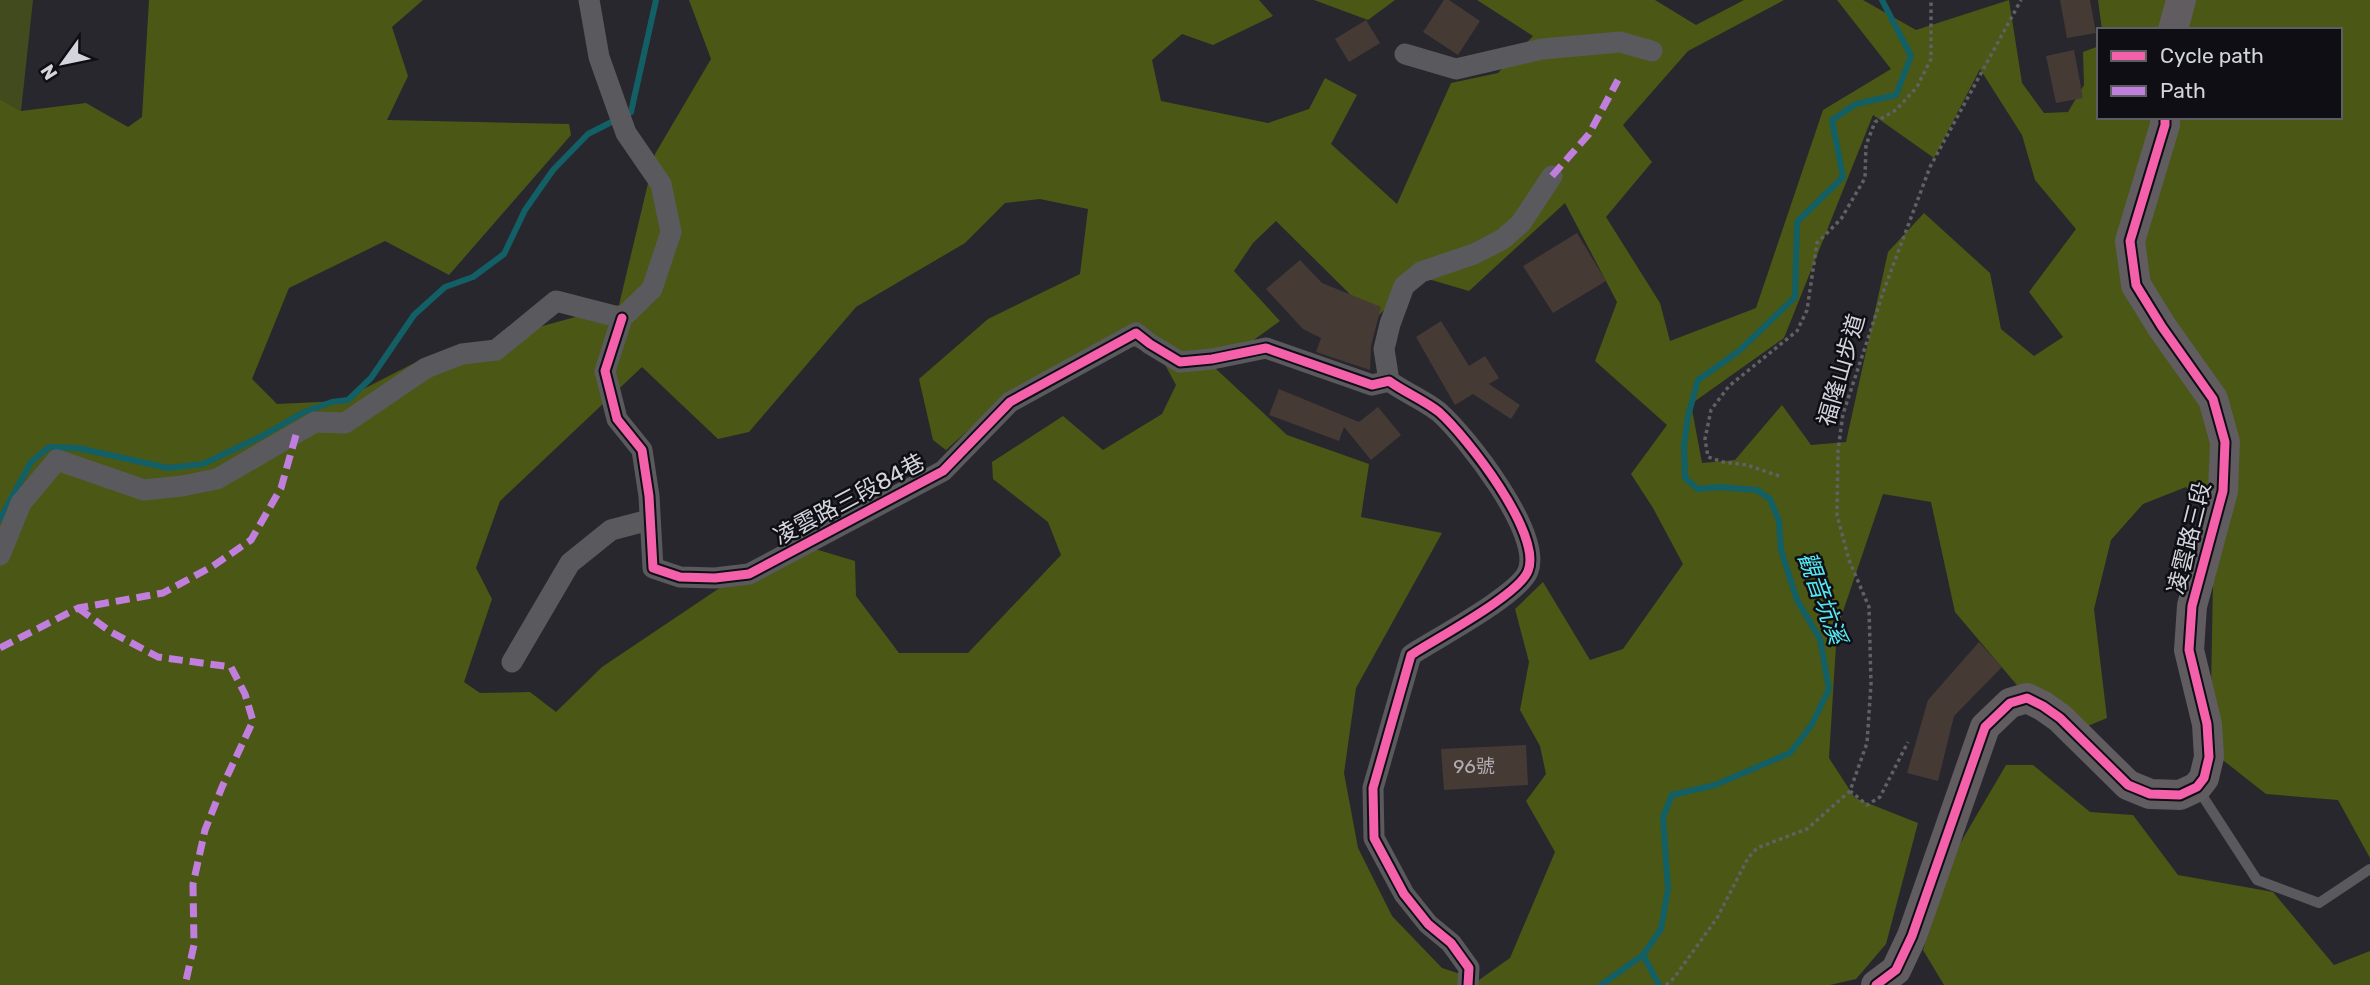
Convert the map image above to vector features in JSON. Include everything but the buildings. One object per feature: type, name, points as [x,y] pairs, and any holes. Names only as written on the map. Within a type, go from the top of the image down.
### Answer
[{"type":"street","points":[[0,555],[21,503],[57,460],[144,490],[217,479],[315,422],[345,423],[426,368],[462,354],[496,350],[556,301],[622,318],[652,289],[671,232],[661,184],[625,130],[599,57],[589,0]]},
{"type":"street","points":[[2174,28],[2181,0]]},
{"type":"street","points":[[1405,54],[1456,69],[1542,49],[1620,42],[1652,51]]},
{"type":"street","name":"凌雲路三段","points":[[2165,119],[2130,241],[2136,285],[2213,400],[2225,442],[2223,491],[2192,606],[2189,650],[2207,724],[2209,757],[2204,778],[2197,787]]},
{"type":"street","points":[[1389,381],[1384,349],[1404,286],[1421,272],[1474,254],[1503,239],[1521,223],[1552,176]]},
{"type":"street","name":"凌雲路三段84巷","points":[[622,318],[605,371],[617,419],[642,450],[649,496],[653,568],[680,577],[715,578],[749,574],[943,471],[1010,402],[1136,333],[1180,362],[1212,359],[1266,348],[1372,385],[1389,381],[1436,410],[1467,440],[1521,523],[1529,551],[1529,571],[1515,589],[1411,655],[1373,788],[1374,838],[1404,894],[1428,924],[1451,943],[1469,968],[1468,985]]},
{"type":"street","points":[[512,662],[570,563],[611,530],[649,520]]},
{"type":"street","points":[[1876,985],[1896,970],[1912,936],[1985,727],[2010,703],[2027,698],[2043,706],[2060,718],[2128,785],[2150,794],[2180,795],[2197,787]]},
{"type":"lane","points":[[2197,787],[2257,880],[2319,902],[2370,869]]},
{"type":"path","points":[[1779,476],[1747,465],[1708,457],[1705,439],[1711,410],[1729,386],[1797,331],[1807,310],[1817,243],[1841,219],[1865,178],[1866,145],[1875,122],[1896,110],[1917,86],[1931,59],[1931,0]]},
{"type":"path","points":[[1850,791],[1867,805],[1881,797],[1908,742]]},
{"type":"green space","points":[[0,0],[33,0],[21,111],[0,99]]},
{"type":"green space","points":[[149,0],[423,0],[392,27],[408,76],[387,120],[569,124],[571,135],[449,275],[385,241],[289,288],[252,379],[277,404],[340,401],[422,359],[619,305],[655,154],[711,59],[689,0],[1259,0],[1273,16],[1213,45],[1182,34],[1152,60],[1161,101],[1268,123],[1309,109],[1325,78],[1357,95],[1331,144],[1397,204],[1451,83],[1498,73],[1533,36],[1477,0],[1655,0],[1696,25],[1744,0],[1784,0],[1688,51],[1623,125],[1652,162],[1606,217],[1660,303],[1670,341],[1756,308],[1823,110],[1891,69],[1837,0],[1863,0],[1916,30],[2009,0],[2022,83],[2044,113],[2068,112],[2084,85],[2083,52],[2097,47],[2097,119],[2342,119],[2342,28],[2102,28],[2098,0],[2370,0],[2370,858],[2338,800],[2266,794],[2210,750],[2214,523],[2186,487],[2143,504],[2111,540],[2094,609],[2107,718],[2061,737],[1955,612],[1931,502],[1883,494],[1837,629],[1829,758],[1855,798],[1918,823],[1886,944],[1856,979],[1830,985],[0,985],[0,99],[21,111],[86,103],[128,127],[142,117]],"holes":[[[1980,69],[2022,135],[2035,180],[2076,229],[2029,292],[2063,337],[2034,356],[2001,329],[1990,273],[1924,213],[1888,252],[1846,442],[1811,445],[1782,405],[1735,460],[1702,463],[1691,404],[1784,338],[1873,115],[1934,158]],[[1040,199],[1088,209],[1080,274],[988,319],[919,379],[933,440],[946,450],[984,416],[1130,345],[1161,357],[1176,385],[1162,414],[1103,450],[1063,416],[992,462],[993,479],[1048,522],[1061,555],[968,653],[899,653],[856,596],[855,561],[805,546],[730,581],[602,667],[556,712],[530,692],[480,693],[464,682],[492,599],[476,568],[500,501],[642,367],[718,439],[749,432],[856,307],[965,243],[1005,203]],[[1565,203],[1617,302],[1595,361],[1667,425],[1631,474],[1683,564],[1623,649],[1590,660],[1543,582],[1515,609],[1529,662],[1520,710],[1540,746],[1546,774],[1526,801],[1555,852],[1510,958],[1479,980],[1442,968],[1392,916],[1358,848],[1344,773],[1356,688],[1442,533],[1361,517],[1369,464],[1287,435],[1215,368],[1280,321],[1234,271],[1253,243],[1276,221],[1375,319],[1418,276],[1469,291]]]},
{"type":"green space","points":[[1314,0],[1395,0],[1368,20]]},
{"type":"green space","points":[[2006,765],[2033,765],[2090,812],[2133,815],[2178,875],[2273,892],[2334,965],[2370,951],[2370,985],[1944,985],[1923,950],[1958,847]]},
{"type":"waterway","points":[[0,519],[31,462],[49,447],[78,448],[168,468],[203,464],[262,436],[304,412],[332,402],[348,400],[371,378],[414,315],[445,287],[473,277],[504,254],[525,210],[553,170],[588,134],[631,112],[656,0]]},
{"type":"waterway","name":"觀音坑溪","points":[[1601,985],[1643,955],[1661,929],[1668,889],[1663,817],[1672,795],[1715,785],[1790,753],[1811,726],[1829,689],[1820,639],[1797,600],[1781,550],[1779,521],[1770,499],[1757,490],[1718,487],[1698,489],[1685,478],[1684,445],[1688,416],[1698,380],[1739,351],[1795,297],[1797,222],[1843,177],[1832,120],[1856,104],[1896,95],[1911,56],[1882,0]]},
{"type":"waterway","points":[[1643,955],[1659,985]]},
{"type":"marked path","points":[[1552,176],[1589,134],[1618,80]]},
{"type":"marked path","points":[[0,648],[78,608],[163,593],[213,566],[251,540],[281,488],[296,435]]},
{"type":"marked path","points":[[78,608],[111,632],[158,657],[231,667],[245,694],[253,721],[205,830],[193,884],[194,945],[185,985]]},
{"type":"cycle path","points":[[1876,985],[1896,970],[1912,936],[1985,727],[2010,703],[2027,698],[2043,706],[2060,718],[2128,785],[2150,794],[2180,795],[2197,787],[2204,778],[2209,757],[2207,724],[2189,650],[2192,606],[2223,491],[2225,442],[2213,399],[2136,285],[2130,241],[2165,119]]},
{"type":"cycle path","points":[[622,318],[605,371],[617,419],[642,450],[649,496],[653,568],[680,577],[715,578],[749,574],[943,471],[1010,402],[1136,333],[1180,362],[1212,359],[1266,348],[1372,385],[1389,381],[1439,412],[1483,463],[1514,511],[1530,555],[1528,571],[1521,581],[1493,604],[1411,655],[1373,788],[1374,838],[1404,894],[1428,924],[1451,943],[1469,968],[1468,985]]}]
